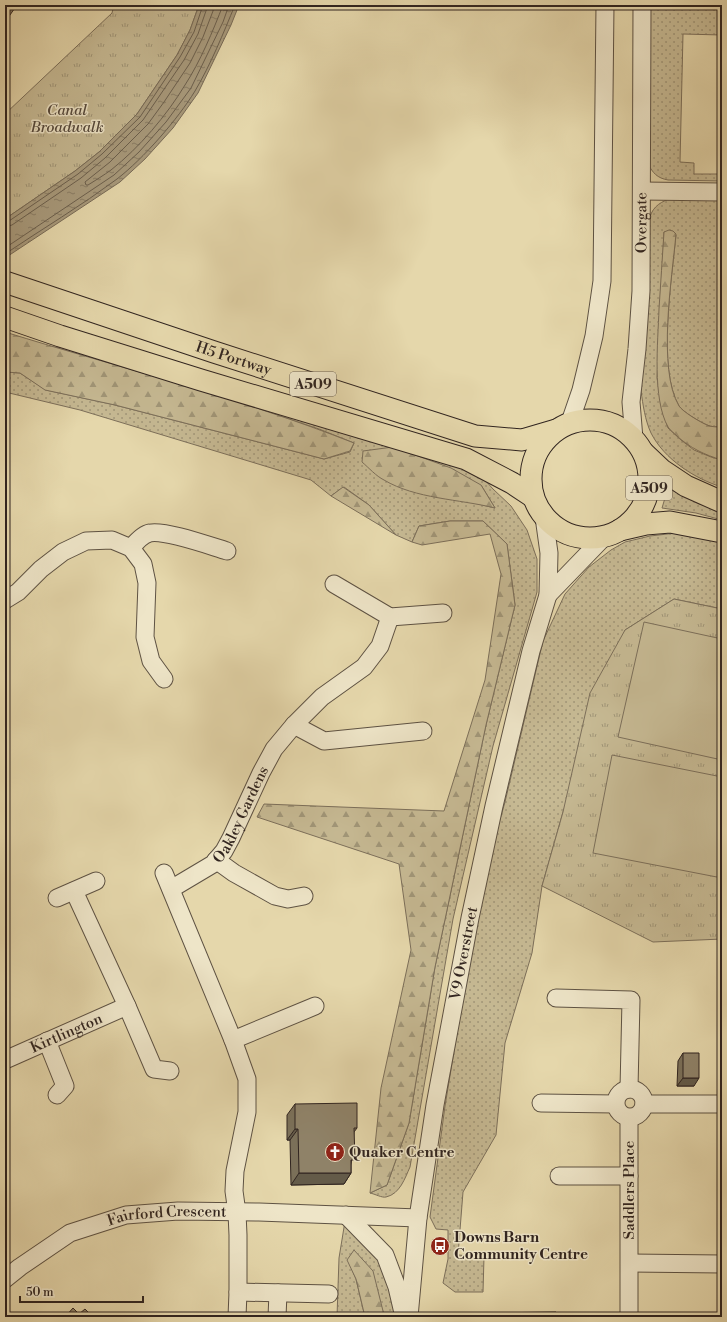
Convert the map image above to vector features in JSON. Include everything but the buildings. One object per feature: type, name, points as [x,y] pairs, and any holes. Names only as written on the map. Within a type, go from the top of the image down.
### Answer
[{"type":"main road","name":"H5 Portway","points":[[5,282],[214,352],[475,436],[522,440],[563,426]]},
{"type":"main road","name":"H5 Portway","points":[[5,317],[60,336],[202,380],[466,459],[512,483],[533,497]]},
{"type":"main road","name":"A509","points":[[722,502],[686,486],[662,470],[621,428],[605,421],[587,419],[563,426],[542,443],[533,460],[530,478],[533,497],[538,508],[544,517],[557,528],[572,535],[588,538],[612,534],[646,524],[670,522],[722,532]]},
{"type":"main road","name":"A509","points":[[612,534],[634,519],[644,504],[649,487],[649,469],[638,445]]},
{"type":"street","points":[[563,426],[581,390],[594,336],[602,282],[604,5]]},
{"type":"street","name":"Overgate","points":[[638,445],[631,402],[637,349],[641,291],[642,5]]},
{"type":"street","points":[[642,192],[722,192]]},
{"type":"street","name":"V9 Overstreet","points":[[409,1317],[418,1218],[434,1105],[470,918],[494,806],[531,651],[548,595],[549,553],[544,517]]},
{"type":"street","points":[[131,548],[150,533],[160,533],[184,538],[227,551]]},
{"type":"street","name":"V9 Overstreet","points":[[548,595],[612,534]]},
{"type":"street","points":[[5,600],[18,592],[41,569],[63,552],[86,541],[112,540],[131,548],[143,564],[147,583],[145,637],[150,661],[164,679]]},
{"type":"street","points":[[334,584],[390,616],[443,613]]},
{"type":"street","name":"Oakley Gardens","points":[[171,889],[199,873],[216,860],[224,851],[255,785],[274,749],[294,724],[322,697],[364,667],[380,646],[390,616]]},
{"type":"street","points":[[294,724],[324,741],[423,731]]},
{"type":"street","points":[[216,860],[234,873],[275,896],[288,899],[304,896]]},
{"type":"street","points":[[164,873],[233,1040],[247,1079],[247,1112],[235,1171],[234,1191],[237,1213],[237,1317]]},
{"type":"street","points":[[57,898],[96,881]]},
{"type":"street","points":[[74,891],[154,1069],[170,1071]]},
{"type":"street","points":[[556,998],[631,1000],[629,1089]]},
{"type":"street","name":"Kirtlington","points":[[5,1060],[127,1006]]},
{"type":"street","points":[[233,1040],[315,1006]]},
{"type":"street","points":[[47,1041],[65,1086],[57,1095]]},
{"type":"street","points":[[629,1089],[638,1092],[643,1099],[644,1104],[638,1115],[629,1118],[618,1112],[615,1104],[621,1092],[629,1089]]},
{"type":"street","points":[[541,1103],[615,1104]]},
{"type":"street","points":[[644,1104],[722,1104]]},
{"type":"street","name":"Saddlers Place","points":[[629,1118],[629,1317]]},
{"type":"street","points":[[559,1176],[629,1176]]},
{"type":"street","name":"Fairford Crescent","points":[[5,1280],[20,1267],[70,1233],[126,1215],[178,1211],[217,1211],[237,1213],[259,1212],[418,1218]]},
{"type":"street","points":[[346,1215],[385,1255],[397,1287],[404,1317]]},
{"type":"street","points":[[630,1263],[722,1264]]},
{"type":"street","points":[[238,1292],[330,1294]]},
{"type":"street","points":[[277,1317],[278,1293]]},
{"type":"green space","name":"Canal Broadwalk","points":[[114,5],[199,5],[190,30],[177,55],[137,114],[99,152],[75,171],[5,219],[5,114],[112,13]]},
{"type":"green space","points":[[650,5],[722,5],[722,35],[683,34],[680,162],[694,163],[694,174],[722,174],[722,181],[668,180],[656,175],[648,164]]},
{"type":"green space","points":[[669,199],[722,200],[722,427],[709,426],[688,414],[679,406],[672,390],[667,347],[669,298],[676,235],[664,232],[657,378],[662,409],[668,428],[694,450],[722,460],[722,487],[701,479],[681,467],[664,451],[651,433],[643,407],[641,391],[649,221],[651,213],[656,207]]},
{"type":"green space","points":[[669,230],[676,234],[669,298],[667,347],[672,390],[679,406],[688,414],[709,426],[722,427],[722,460],[692,448],[668,427],[663,415],[658,386],[657,353],[664,232]]},
{"type":"green space","points":[[5,332],[180,384],[268,412],[354,443],[350,451],[324,459],[115,405],[45,390],[20,373],[5,372]]},
{"type":"green space","points":[[52,347],[100,348],[466,459],[493,489],[511,506],[527,530],[537,559],[537,592],[493,746],[453,919],[410,1167],[404,1181],[395,1193],[386,1197],[370,1193],[387,1185],[409,1123],[435,967],[486,725],[515,605],[507,544],[483,521],[450,521],[419,526],[412,542],[396,535],[369,505],[344,487],[331,496],[311,480],[80,410],[5,392],[5,372],[20,373],[46,390],[115,405],[324,459],[350,452],[354,443],[319,429],[247,405],[132,376]],"holes":[[[481,485],[495,508],[474,503]]]},
{"type":"green space","points":[[393,447],[451,468],[481,485],[495,508],[438,498],[410,491],[381,478],[362,462],[363,451]]},
{"type":"green space","points":[[343,487],[369,505],[396,535],[331,496]]},
{"type":"green space","points":[[668,488],[699,504],[722,510],[722,520],[696,513],[662,508]]},
{"type":"green space","points":[[450,521],[483,521],[507,544],[515,605],[486,725],[435,967],[409,1123],[387,1185],[370,1193],[381,1088],[411,950],[399,864],[257,817],[264,804],[444,811],[485,680],[501,574],[490,534],[422,545],[412,542],[419,526]]},
{"type":"green space","points":[[712,529],[722,531],[722,609],[674,599],[625,630],[563,812],[542,886],[532,953],[505,1043],[496,1135],[463,1192],[458,1255],[484,1257],[483,1292],[455,1292],[443,1283],[448,1259],[448,1230],[436,1229],[430,1217],[445,1106],[476,918],[489,858],[505,802],[543,641],[565,594],[589,567],[611,550],[625,542],[650,536]]},
{"type":"green space","points":[[674,599],[722,609],[722,939],[653,942],[542,886],[563,812],[590,693],[625,630]]},
{"type":"green space","points":[[644,622],[722,639],[722,760],[618,737]]},
{"type":"green space","points":[[612,755],[722,777],[722,878],[593,853]]},
{"type":"green space","points":[[346,1215],[385,1255],[404,1317],[383,1317],[383,1311],[348,1260],[356,1279],[365,1317],[337,1317],[339,1258]]},
{"type":"green space","points":[[354,1250],[373,1271],[383,1311],[383,1317],[365,1317],[356,1279],[347,1260]]},
{"type":"water","points":[[199,5],[239,5],[198,93],[173,128],[145,159],[120,182],[5,258],[5,219],[75,171],[99,152],[137,114],[177,55],[190,30]]},
{"type":"place","name":"Quaker Centre","points":[[335,1152]]},
{"type":"place","name":"Downs Barn Community Centre","points":[[440,1246]]}]
